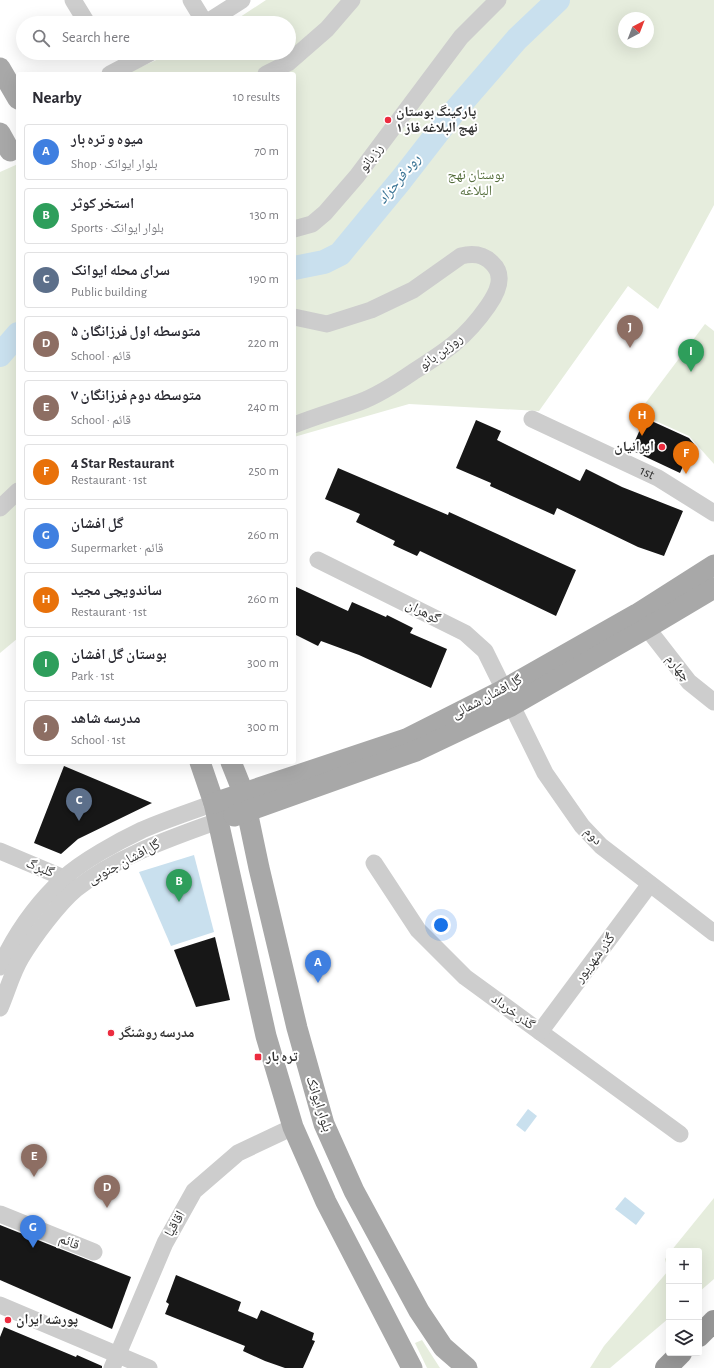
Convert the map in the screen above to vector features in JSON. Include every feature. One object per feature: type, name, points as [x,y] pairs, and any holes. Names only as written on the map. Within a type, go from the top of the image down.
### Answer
[{"type":"highway","points":[[702,1333],[714,1322]]},
{"type":"highway","points":[[666,1368],[679,1356]]},
{"type":"main road","points":[[0,68],[16,96]]},
{"type":"main road","name":"گل‌افشان شمالی","points":[[642,621],[714,565]]},
{"type":"main road","name":"گل‌افشان شمالی","points":[[216,812],[416,751],[642,621],[714,588]]},
{"type":"main road","points":[[201,764],[216,812],[266,1036],[293,1127],[326,1202],[412,1368]]},
{"type":"main road","name":"بلوار ایوانک","points":[[232,764],[245,802],[296,1028],[324,1124],[354,1191],[418,1311],[443,1347],[468,1368]]},
{"type":"main road","points":[[443,1347],[455,1368]]},
{"type":"street","points":[[73,0],[83,16]]},
{"type":"street","points":[[191,0],[201,16]]},
{"type":"street","points":[[216,16],[242,0]]},
{"type":"street","points":[[296,56],[327,29],[352,0]]},
{"type":"street","name":"رز بانو","points":[[296,228],[312,224],[340,196],[357,176],[461,37],[498,0]]},
{"type":"street","points":[[114,72],[137,60]]},
{"type":"street","points":[[270,72],[291,60]]},
{"type":"street","name":"روژین بانو","points":[[296,317],[327,324],[371,310],[413,290],[454,260],[466,255],[479,255],[487,258],[494,264],[498,272],[499,286],[494,298],[475,325],[452,348],[393,386],[362,401],[296,424]]},
{"type":"street","name":"1st","points":[[532,419],[658,478],[714,513]]},
{"type":"street","points":[[0,508],[16,493]]},
{"type":"street","name":"گوهران","points":[[318,560],[465,633],[485,651],[507,698]]},
{"type":"street","name":"چهارم","points":[[642,621],[689,682],[714,702]]},
{"type":"street","name":"دوم","points":[[507,698],[545,773],[582,826],[601,846],[714,932]]},
{"type":"street","name":"گل‌افشان جنوبی","points":[[0,967],[8,950],[28,918],[70,884],[99,854],[142,830],[216,812]]},
{"type":"street","name":"گلبرگ","points":[[0,851],[70,884]]},
{"type":"street","name":"گذر خرداد","points":[[374,863],[418,930],[465,977],[680,1134]]},
{"type":"street","name":"گل‌افشان جنوبی","points":[[0,1008],[20,959],[70,884]]},
{"type":"street","name":"گذر شهریور","points":[[540,1032],[650,884]]},
{"type":"street","name":"اقاقیا","points":[[114,1361],[165,1242],[194,1191],[238,1153],[293,1127]]},
{"type":"street","name":"قائم","points":[[0,1214],[94,1252]]},
{"type":"street","points":[[0,1305],[114,1361],[149,1368]]},
{"type":"green space","name":"بوستان نهج البلاغه","points":[[266,0],[714,0],[714,205],[658,309],[628,286],[539,411],[409,404],[296,436],[296,72],[129,72],[156,60],[296,60],[296,16],[242,16]]},
{"type":"green space","points":[[16,165],[16,640],[0,653],[0,172]]},
{"type":"green space","points":[[705,324],[714,331],[714,464],[689,436],[638,413]]},
{"type":"green space","points":[[714,1198],[714,1279],[702,1289],[702,1248],[673,1248]]},
{"type":"green space","points":[[666,1273],[666,1321],[610,1368],[590,1368],[604,1346]]},
{"type":"green space","points":[[422,1340],[440,1368],[427,1368],[415,1343]]},
{"type":"water","points":[[194,855],[214,932],[171,946],[139,872]]},
{"type":"water","points":[[528,1109],[537,1116],[525,1132],[516,1125]]},
{"type":"water","points":[[625,1197],[645,1213],[636,1225],[615,1209]]},
{"type":"building","name":"ایرانیان","points":[[645,418],[689,438],[694,444],[691,450],[695,452],[688,466],[684,464],[680,473],[631,450]]},
{"type":"building","points":[[476,420],[501,431],[497,440],[580,481],[586,469],[622,487],[683,511],[664,556],[638,547],[557,508],[554,515],[490,486],[491,483],[456,468]]},
{"type":"building","points":[[338,468],[448,515],[449,512],[576,570],[556,616],[420,551],[417,556],[393,545],[395,541],[356,522],[360,514],[325,499]]},
{"type":"building","points":[[296,587],[348,611],[352,602],[386,617],[387,615],[413,628],[410,633],[447,649],[431,688],[359,655],[321,641],[318,646],[296,635]]},
{"type":"building","points":[[64,766],[152,803],[78,839],[61,854],[34,843]]},
{"type":"building","points":[[215,937],[230,1000],[196,1007],[174,950]]},
{"type":"building","points":[[0,1225],[131,1277],[112,1329],[0,1280]]},
{"type":"building","points":[[176,1275],[241,1302],[238,1311],[257,1319],[261,1310],[314,1333],[312,1340],[315,1341],[303,1368],[285,1368],[265,1361],[243,1351],[245,1346],[165,1314],[169,1304],[166,1302]]},
{"type":"building","points":[[4,1327],[76,1357],[77,1355],[102,1366],[102,1368],[0,1368],[0,1337]]},
{"type":"waterway","name":"رود فرحزاد","points":[[296,268],[324,262],[340,254],[401,180],[453,113],[517,39],[558,0]]},
{"type":"waterway","name":"رود فرحزاد","points":[[0,355],[16,336]]},
{"type":"place","name":"پارکینگ بوستان نهج البلاغه فاز ۱","points":[[388,120]]},
{"type":"place","name":"مدرسه شاهد","points":[[630,348]]},
{"type":"place","name":"بوستان گل افشان","points":[[691,372]]},
{"type":"place","name":"ساندویچی مجید","points":[[642,436]]},
{"type":"place","name":"ایرانیان","points":[[662,447]]},
{"type":"place","name":"4 Star Restaurant","points":[[686,474]]},
{"type":"place","name":"سرای محله ایوانک","points":[[79,821]]},
{"type":"place","name":"استخر کوثر","points":[[179,902]]},
{"type":"place","name":"میوه و تره بار","points":[[318,983]]},
{"type":"place","name":"مدرسه روشنگر","points":[[111,1033]]},
{"type":"place","name":"تره بار","points":[[258,1057]]},
{"type":"place","name":"متوسطه دوم فرزانگان ۷","points":[[34,1177]]},
{"type":"place","name":"متوسطه اول فرزانگان ۵","points":[[107,1208]]},
{"type":"place","name":"گل افشان","points":[[33,1248]]},
{"type":"place","name":"پورشه ایران","points":[[8,1320]]}]
